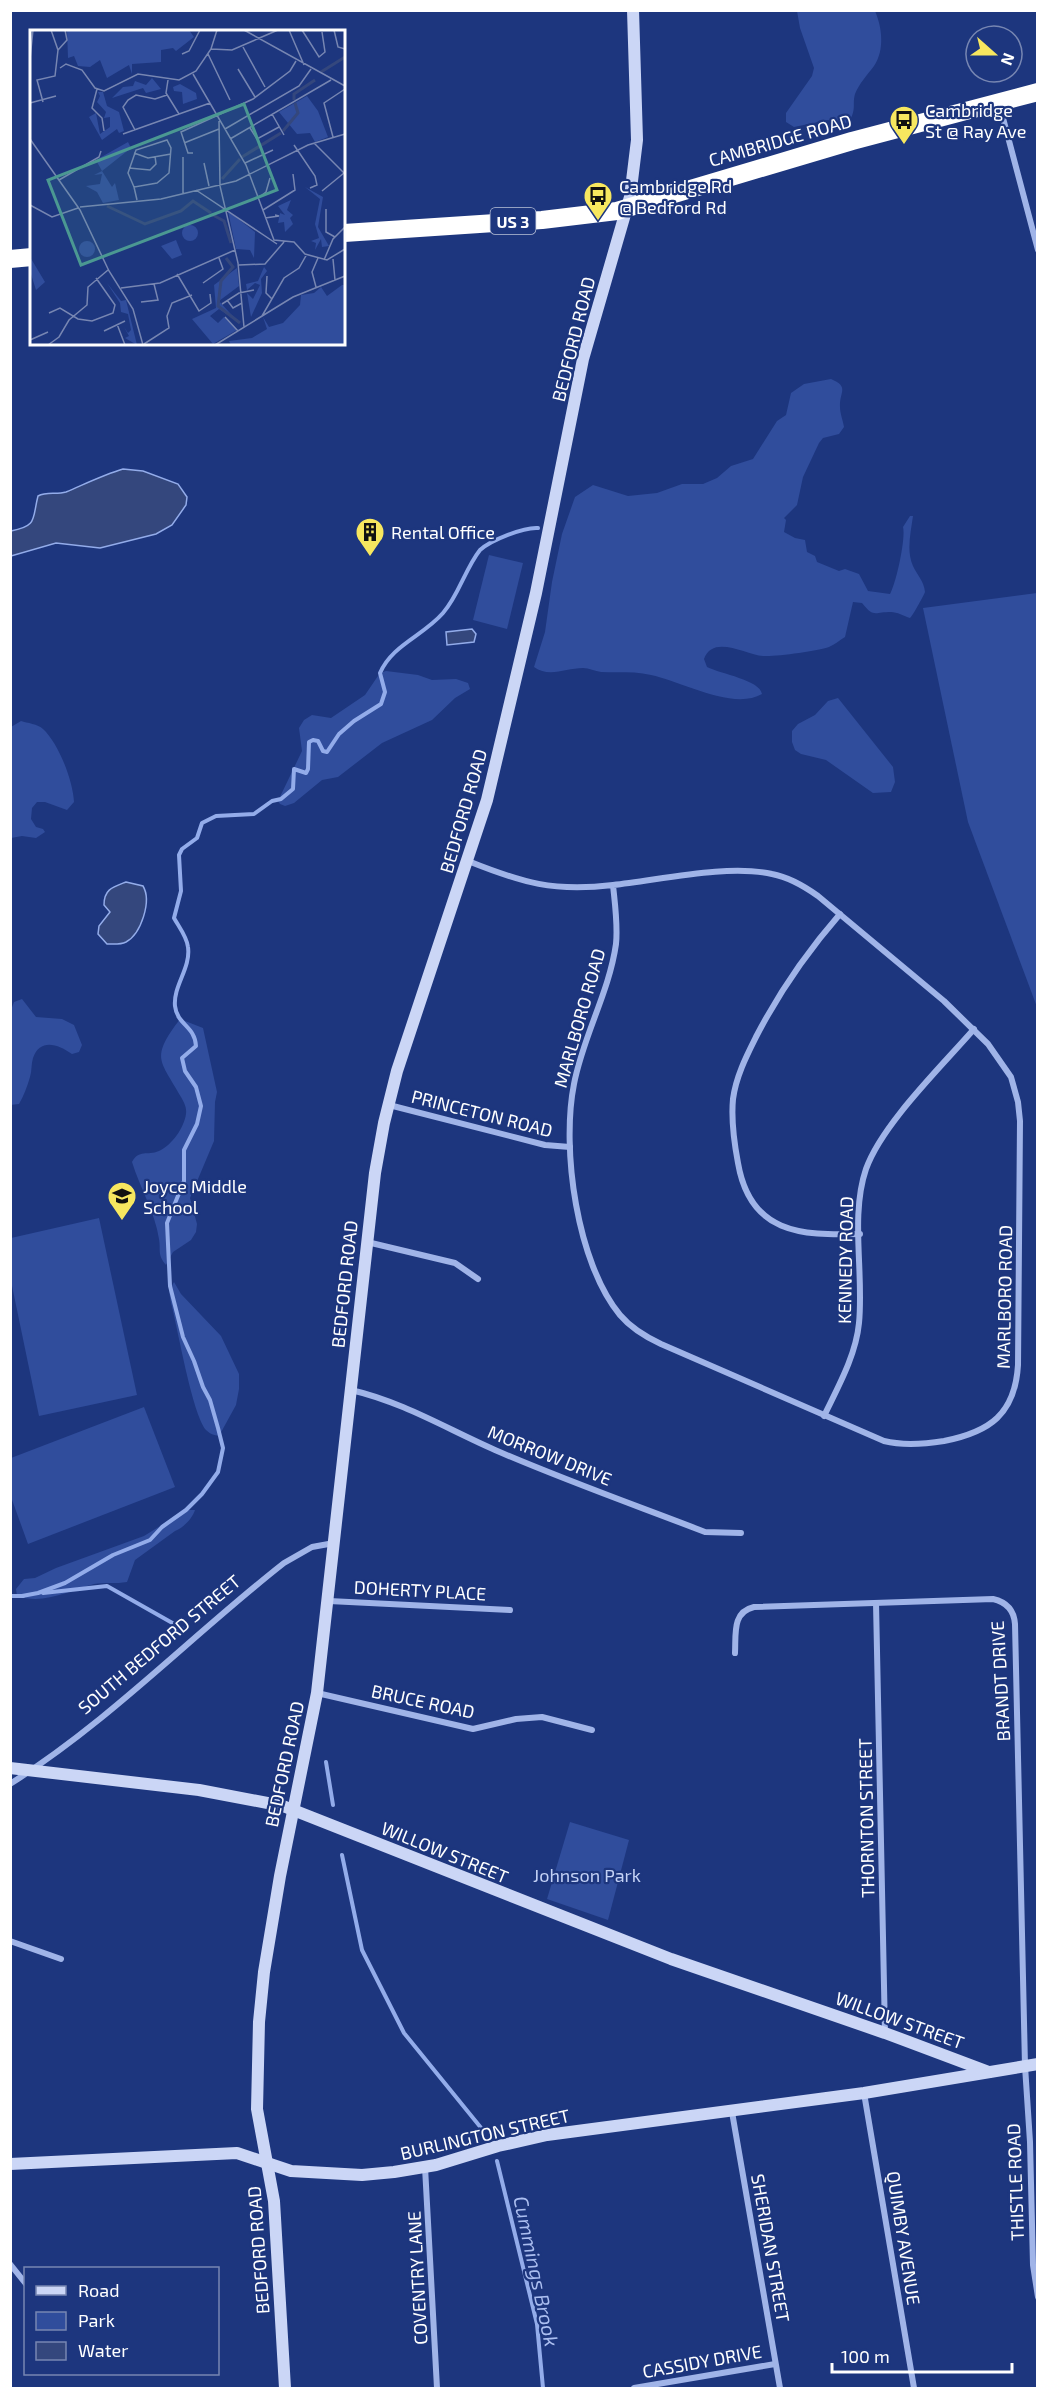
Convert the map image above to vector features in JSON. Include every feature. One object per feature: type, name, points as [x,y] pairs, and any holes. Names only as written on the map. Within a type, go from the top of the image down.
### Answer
[{"type":"highway","name":"US 3","points":[[999,102],[1038,92]]},
{"type":"highway","name":"CAMBRIDGE ROAD","points":[[345,233],[542,220],[628,208],[873,135],[999,102]]},
{"type":"highway","points":[[10,259],[30,257]]},
{"type":"street","points":[[628,208],[634,180],[637,140],[633,10]]},
{"type":"street","points":[[999,102],[1038,250]]},
{"type":"street","name":"BEDFORD ROAD","points":[[285,2388],[274,2201],[258,2109],[259,2022],[269,1943],[317,1693],[329,1601],[366,1242],[379,1148],[388,1105],[407,1039],[487,800],[525,642],[583,359],[628,208]]},
{"type":"street","name":"MARLBORO ROAD","points":[[468,861],[526,882],[548,887],[613,885],[706,874],[760,872],[778,875],[818,896],[974,1029],[1007,1068],[1018,1102],[1021,1153],[1017,1380],[1013,1396],[1002,1413],[987,1427],[961,1437],[923,1444],[884,1441],[661,1344],[642,1333],[621,1316],[601,1283],[581,1227],[574,1194],[570,1147],[574,1082],[603,996],[616,945],[617,916],[613,885]]},
{"type":"street","points":[[840,914],[790,977],[749,1051],[735,1087],[733,1124],[744,1187],[755,1205],[767,1218],[782,1227],[807,1233],[860,1233]]},
{"type":"street","name":"KENNEDY ROAD","points":[[824,1416],[848,1363],[857,1335],[860,1309],[861,1189],[867,1168],[876,1147],[917,1094],[974,1029]]},
{"type":"street","name":"PRINCETON ROAD","points":[[388,1105],[545,1145],[570,1147]]},
{"type":"street","points":[[366,1242],[455,1263],[478,1279]]},
{"type":"street","name":"MORROW DRIVE","points":[[351,1390],[374,1395],[418,1412],[498,1452],[705,1532],[741,1533]]},
{"type":"street","name":"SOUTH BEDFORD STREET","points":[[10,1784],[33,1770],[107,1712],[284,1563],[312,1547],[335,1543]]},
{"type":"street","name":"BRANDT DRIVE","points":[[735,1653],[738,1619],[742,1613],[752,1607],[993,1599],[1008,1606],[1015,1617],[1031,2065]]},
{"type":"street","name":"DOHERTY PLACE","points":[[329,1601],[510,1610]]},
{"type":"street","name":"THORNTON STREET","points":[[876,1603],[885,2033]]},
{"type":"street","name":"BRUCE ROAD","points":[[317,1693],[473,1729],[516,1719],[545,1717],[592,1730]]},
{"type":"street","name":"WILLOW STREET","points":[[10,1768],[199,1790],[269,1803],[293,1810],[671,1959],[885,2033],[989,2072]]},
{"type":"street","points":[[10,1941],[61,1959]]},
{"type":"street","name":"BURLINGTON STREET","points":[[10,2164],[234,2153],[291,2171],[346,2175],[393,2172],[425,2167],[547,2135],[864,2093],[1031,2065]]},
{"type":"street","name":"THISTLE ROAD","points":[[1031,2065],[1033,2265],[1038,2298]]},
{"type":"street","name":"QUIMBY AVENUE","points":[[864,2093],[914,2388]]},
{"type":"street","name":"SHERIDAN STREET","points":[[732,2112],[780,2388]]},
{"type":"street","name":"COVENTRY LANE","points":[[425,2167],[437,2388]]},
{"type":"street","points":[[10,2264],[24,2282]]},
{"type":"street","name":"CASSIDY DRIVE","points":[[634,2388],[775,2364]]},
{"type":"green space","points":[[797,11],[875,11],[881,31],[880,53],[855,94],[854,110],[849,122],[841,124],[828,120],[794,127],[786,122],[786,113],[812,76],[814,68],[800,28]]},
{"type":"green space","points":[[831,379],[842,387],[840,410],[844,427],[839,434],[823,438],[819,443],[803,477],[797,505],[784,518],[786,520],[784,532],[805,540],[807,552],[815,556],[817,562],[839,571],[845,569],[859,574],[868,591],[890,594],[900,561],[903,527],[910,516],[913,516],[910,554],[925,592],[910,618],[893,612],[872,612],[862,603],[853,602],[845,637],[829,647],[769,656],[722,647],[708,652],[704,659],[707,667],[747,681],[760,689],[762,694],[750,698],[722,697],[645,674],[601,672],[588,668],[546,672],[534,667],[545,632],[562,534],[575,497],[593,485],[628,496],[657,493],[682,484],[703,484],[717,478],[731,466],[753,459],[777,421],[786,415],[791,393],[804,384]]},
{"type":"green space","points":[[489,555],[523,563],[507,629],[473,620]]},
{"type":"green space","points":[[1038,593],[1037,1007],[968,822],[923,608]]},
{"type":"green space","points":[[386,671],[418,675],[432,680],[456,679],[468,683],[470,689],[455,698],[432,720],[382,743],[338,777],[322,780],[294,803],[285,806],[280,804],[278,801],[302,751],[299,728],[304,720],[312,715],[331,718],[365,695],[380,673]]},
{"type":"green space","points":[[838,698],[893,767],[895,782],[891,792],[873,793],[826,760],[801,754],[795,750],[792,731],[798,724],[815,715],[828,701]]},
{"type":"green space","points":[[21,721],[38,726],[49,736],[64,763],[73,793],[74,802],[67,810],[45,802],[37,802],[32,808],[31,819],[36,827],[45,832],[36,838],[22,836],[11,838],[11,727]]},
{"type":"green space","points":[[22,999],[36,1017],[62,1019],[74,1025],[82,1045],[79,1052],[72,1054],[50,1045],[40,1048],[33,1058],[30,1077],[21,1101],[19,1104],[10,1105],[11,1010],[14,1002]]},
{"type":"green space","points":[[180,1019],[203,1028],[217,1092],[214,1141],[190,1198],[197,1224],[196,1232],[191,1240],[173,1252],[166,1265],[160,1255],[154,1219],[132,1162],[140,1154],[159,1151],[168,1145],[183,1125],[185,1105],[161,1059],[165,1043]]},
{"type":"green space","points":[[99,1218],[137,1395],[39,1416],[11,1281],[11,1238]]},
{"type":"green space","points":[[174,1282],[181,1294],[221,1336],[239,1374],[236,1405],[219,1436],[206,1430],[196,1407],[171,1303],[169,1291]]},
{"type":"green space","points":[[144,1407],[175,1487],[28,1544],[11,1497],[11,1458]]},
{"type":"green space","points":[[186,1510],[195,1510],[192,1517],[135,1560],[127,1582],[94,1584],[46,1598],[17,1596],[16,1589],[24,1579],[35,1578],[144,1536]]},
{"type":"green space","name":"Johnson Park","points":[[570,1822],[629,1840],[608,1920],[547,1899]]},
{"type":"water","points":[[123,469],[143,471],[178,484],[187,497],[186,505],[172,525],[156,534],[100,548],[56,543],[11,556],[11,531],[30,524],[38,496],[66,492]]},
{"type":"water","points":[[472,629],[476,634],[474,642],[447,645],[446,632]]},
{"type":"water","points":[[126,882],[143,886],[146,900],[144,917],[136,932],[126,942],[107,944],[98,934],[99,926],[110,912],[104,905],[104,900],[113,887]]},
{"type":"waterway","points":[[22,1596],[65,1583],[113,1555],[150,1540],[162,1527],[186,1510],[202,1494],[218,1472],[223,1448],[218,1428],[210,1400],[183,1337],[170,1286],[167,1223],[184,1181],[184,1150],[197,1124],[201,1106],[196,1087],[185,1071],[182,1058],[196,1046],[195,1039],[179,1017],[175,1006],[188,955],[186,940],[174,918],[181,891],[179,855],[182,849],[197,838],[202,823],[216,816],[254,814],[272,801],[281,799],[293,789],[294,769],[306,773],[308,769],[309,742],[318,741],[323,751],[327,752],[339,734],[354,721],[381,704],[385,692],[380,673],[385,663],[400,648],[435,621],[449,606],[480,550],[508,535],[538,528]]},
{"type":"waterway","name":"Cummings Brook","points":[[43,1593],[107,1586],[183,1629]]},
{"type":"waterway","name":"Cummings Brook","points":[[10,1596],[23,1596]]},
{"type":"waterway","name":"Cummings Brook","points":[[326,1762],[333,1805]]},
{"type":"waterway","name":"Cummings Brook","points":[[342,1855],[362,1950],[404,2033],[482,2129]]},
{"type":"waterway","name":"Cummings Brook","points":[[497,2161],[537,2324],[543,2388]]},
{"type":"place","name":"Cambridge St @ Ray Ave","points":[[904,146]]},
{"type":"place","name":"Cambridge Rd @ Bedford Rd","points":[[598,222]]},
{"type":"place","name":"Rental Office","points":[[370,558]]},
{"type":"place","name":"Joyce Middle School","points":[[122,1222]]}]
